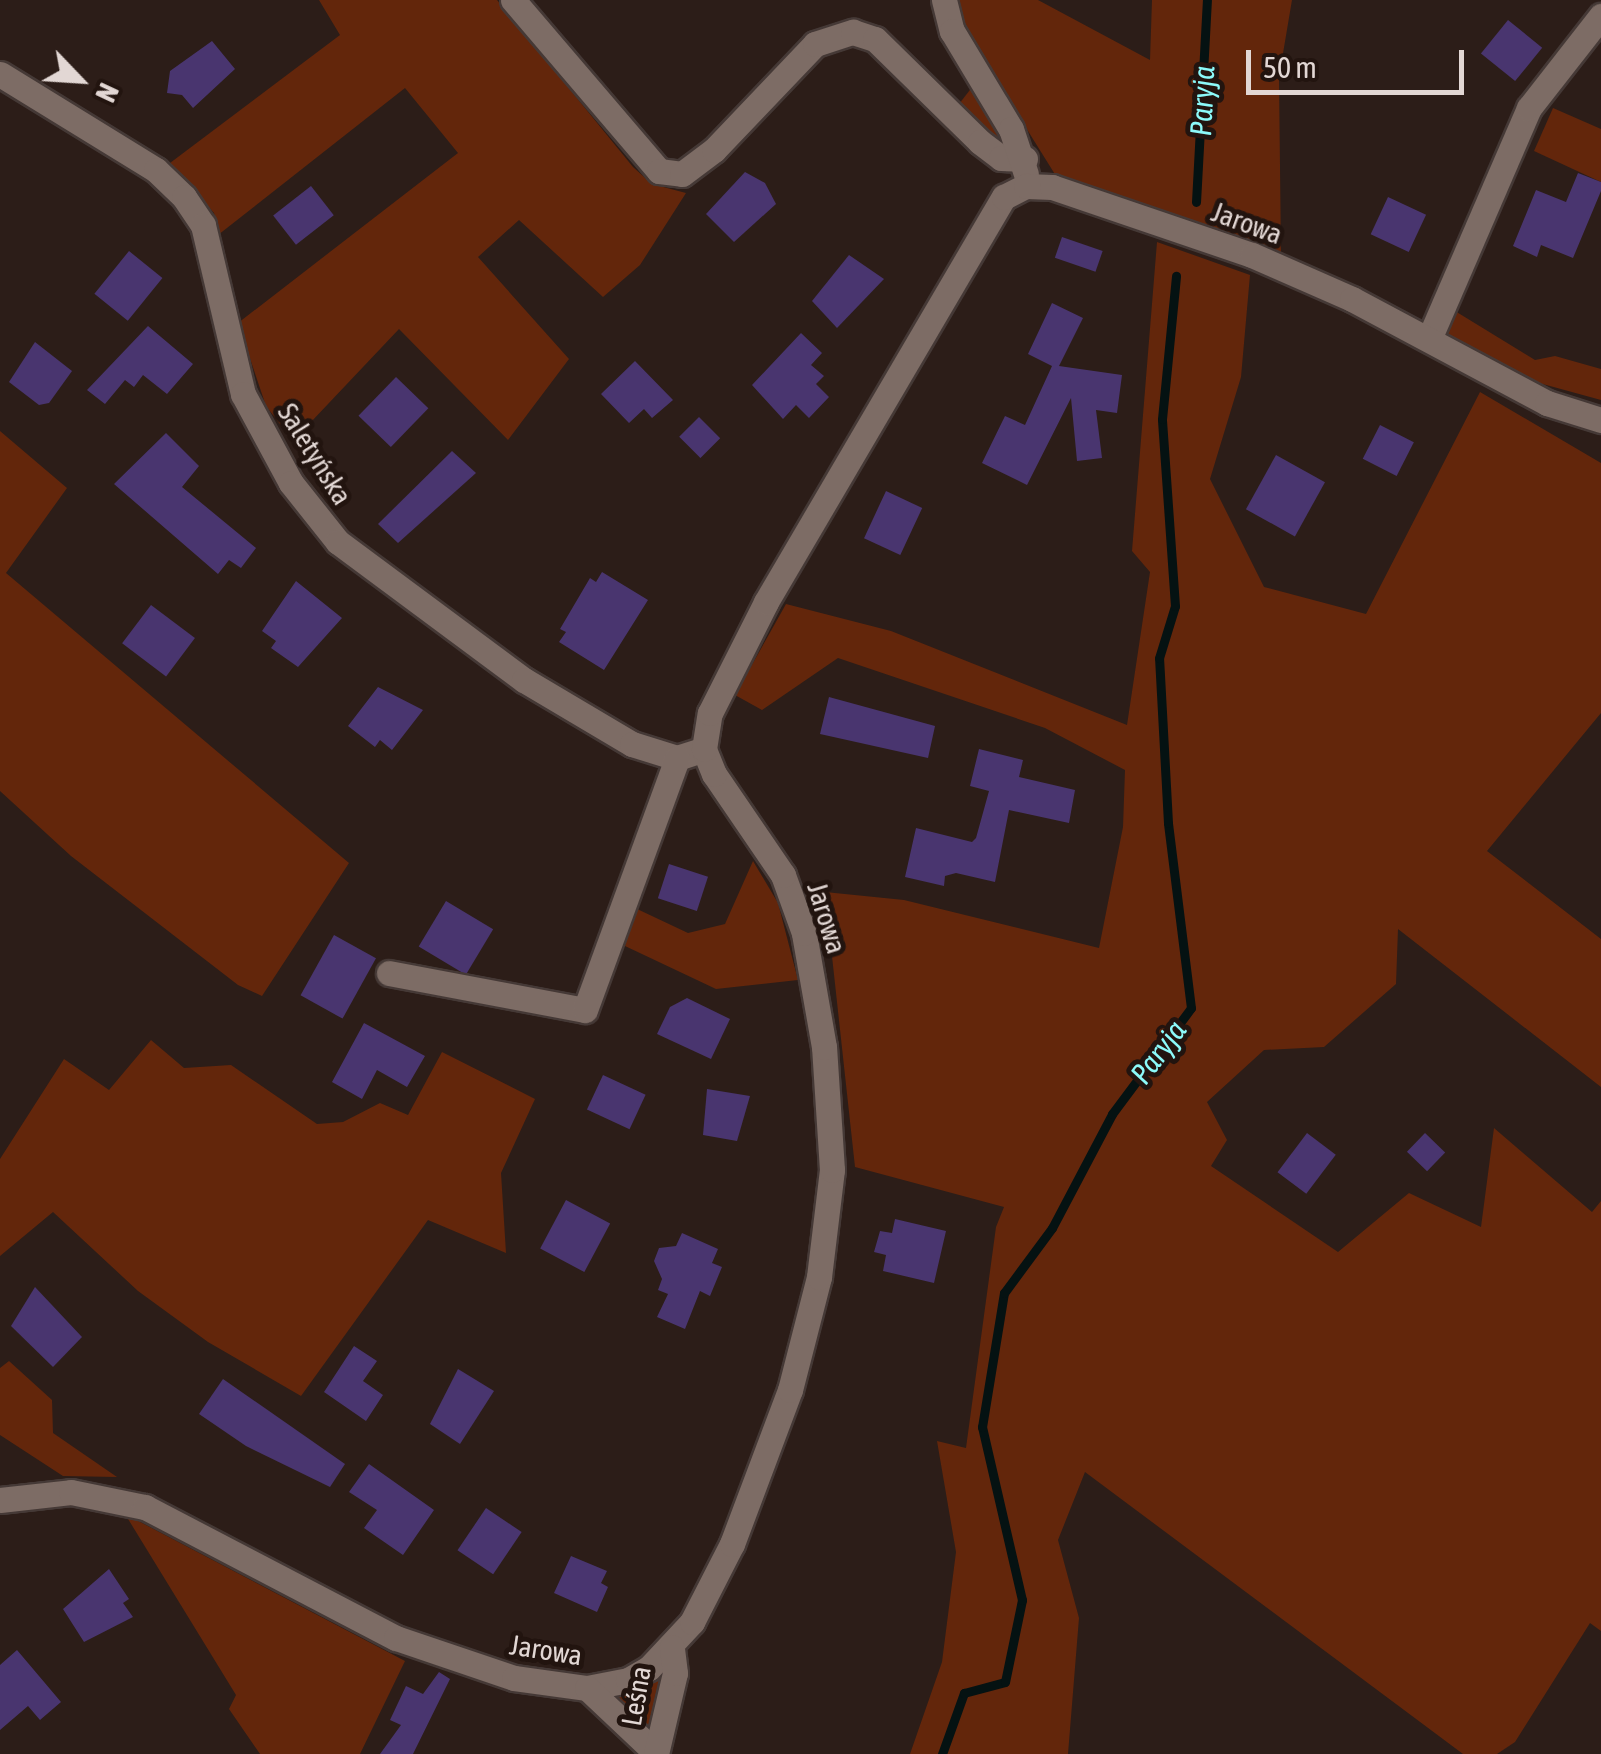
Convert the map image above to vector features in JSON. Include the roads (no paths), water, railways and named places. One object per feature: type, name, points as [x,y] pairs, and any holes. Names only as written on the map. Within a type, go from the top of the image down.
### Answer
[{"type":"street","points":[[513,0],[658,171],[682,174],[714,150],[815,44],[853,32],[875,38],[1001,158],[1026,160]]},
{"type":"street","points":[[389,974],[585,1010],[677,758],[704,749],[710,712],[766,602],[988,216],[1004,197],[1026,186],[1026,160],[952,31],[944,0]]},
{"type":"street","points":[[1430,339],[1528,108],[1601,16]]},
{"type":"street","name":"Saletyńska","points":[[0,74],[156,170],[184,197],[203,225],[243,394],[291,483],[338,542],[524,680],[632,744],[677,758]]},
{"type":"street","name":"Jarowa","points":[[1026,186],[1085,196],[1252,255],[1430,339],[1548,403],[1601,420]]},
{"type":"street","name":"Jarowa","points":[[0,1500],[70,1492],[145,1507],[343,1614],[438,1656],[514,1678],[586,1688],[628,1680],[672,1648],[708,1595],[774,1442],[820,1277],[832,1170],[824,1047],[804,933],[783,875],[704,749]]},
{"type":"street","name":"Leśna","points":[[656,1753],[675,1673],[672,1648]]},
{"type":"street","points":[[586,1688],[656,1753]]},
{"type":"waterway","name":"Paryja","points":[[1196,202],[1207,0]]},
{"type":"waterway","name":"Paryja","points":[[942,1754],[964,1693],[1005,1682],[1022,1600],[982,1427],[1004,1293],[1052,1228],[1112,1114],[1191,1008],[1168,823],[1159,658],[1175,606],[1162,419],[1176,276]]}]
